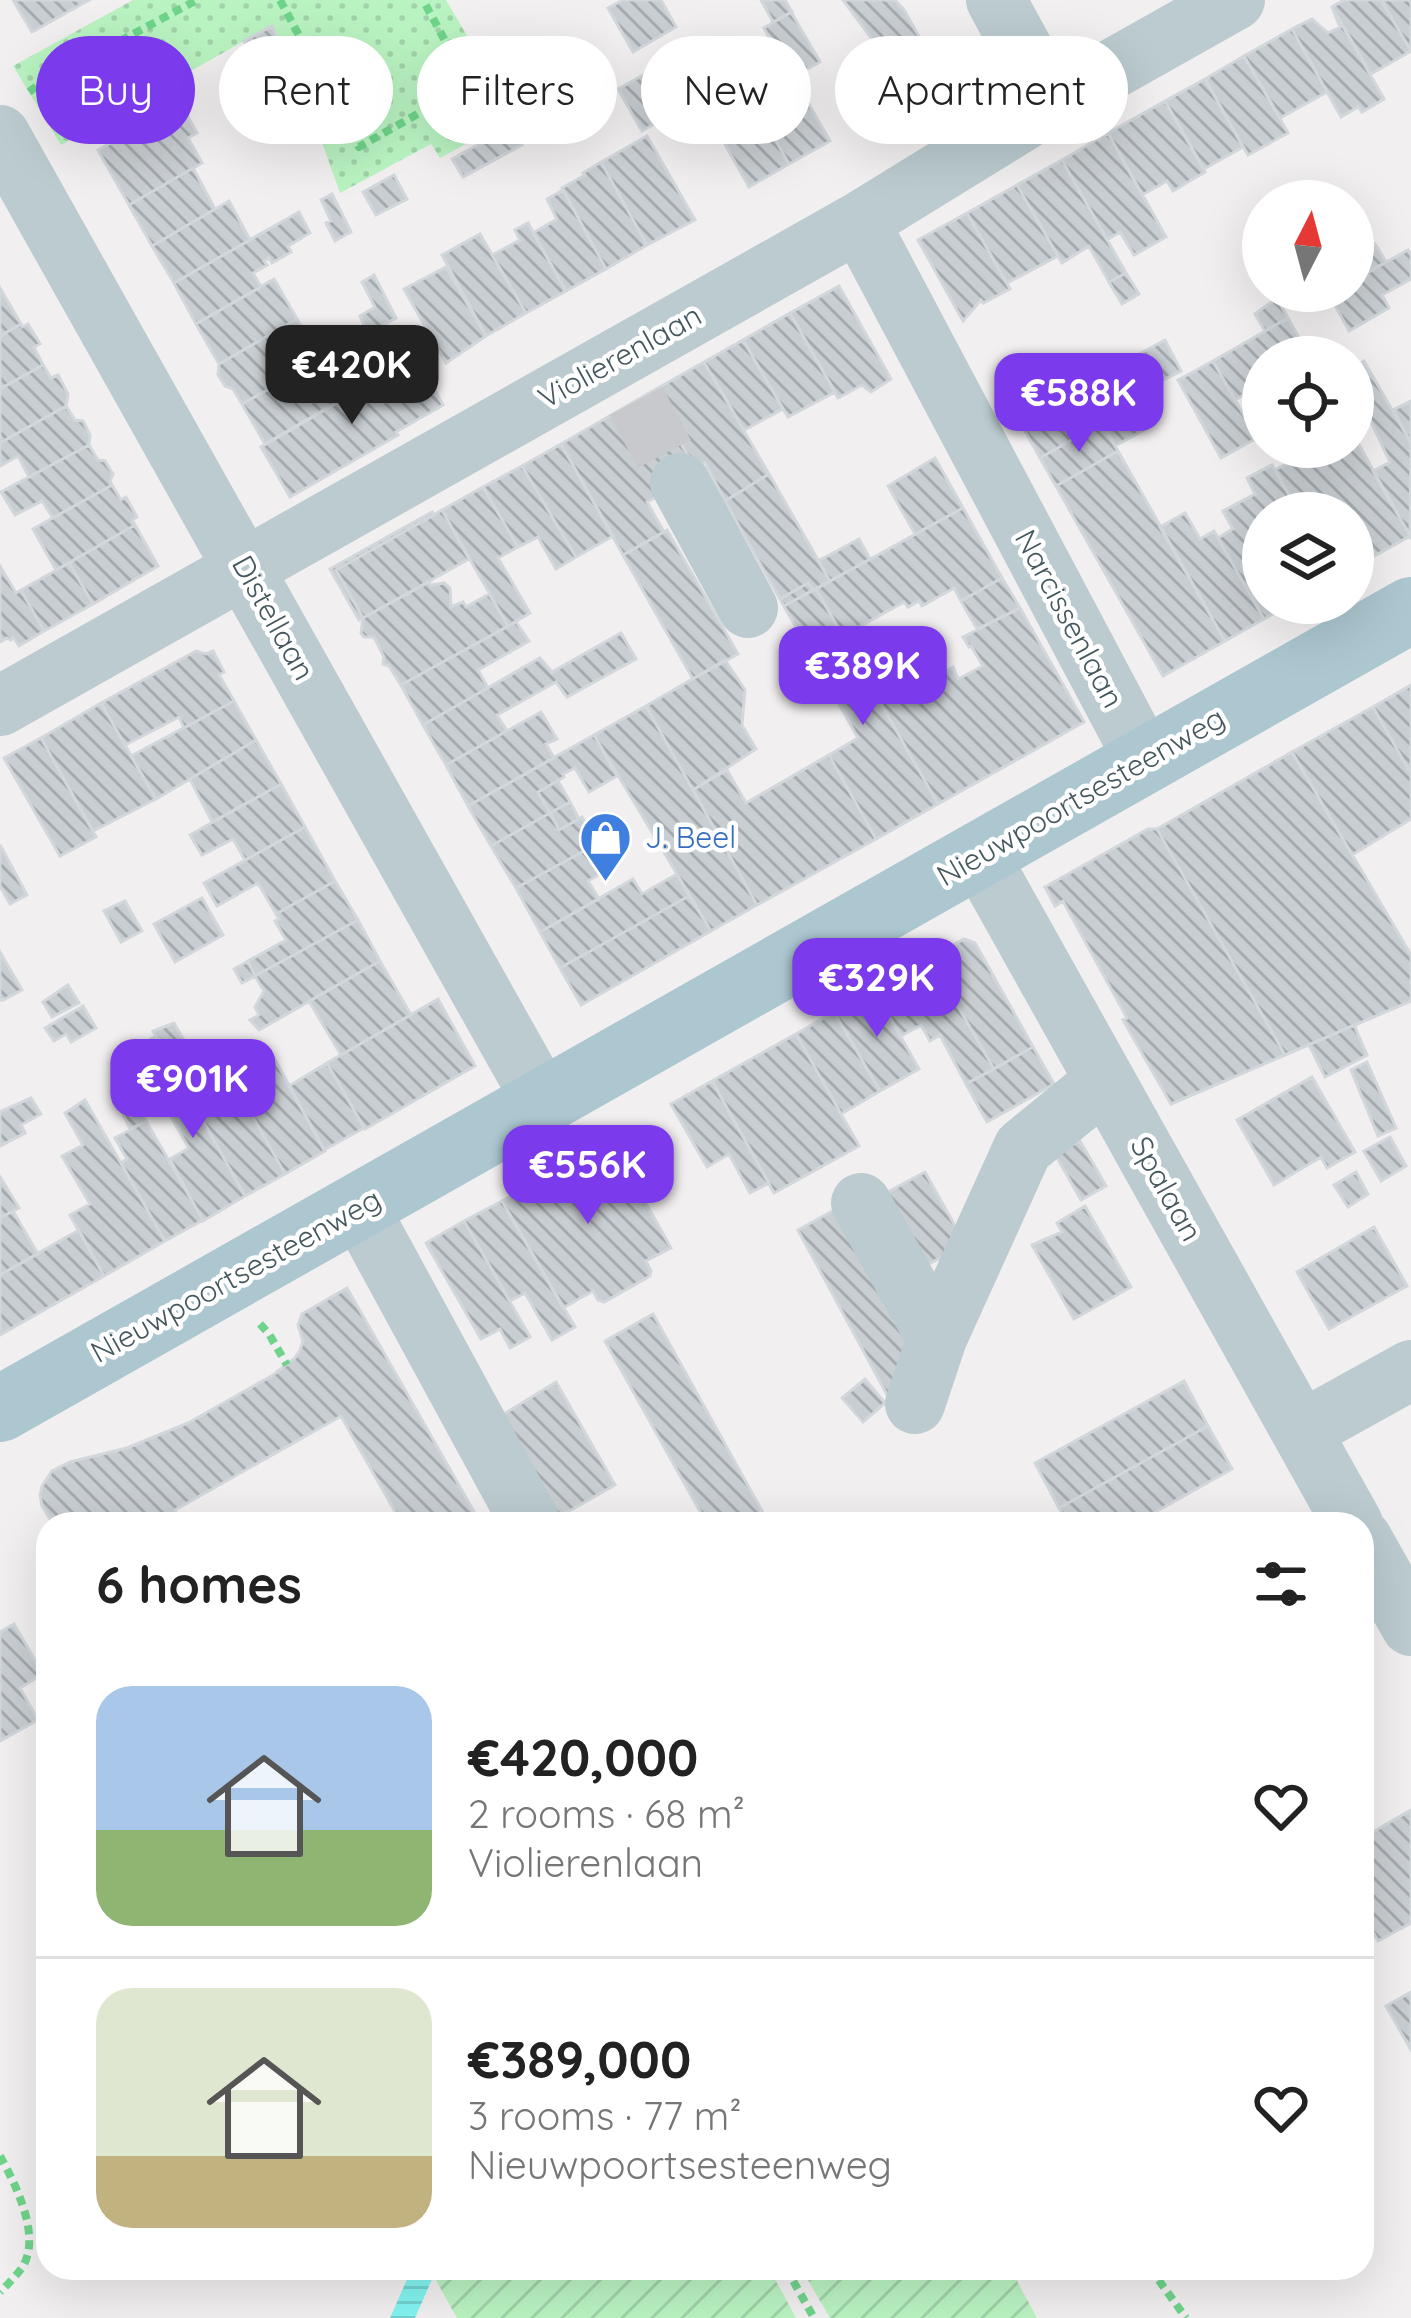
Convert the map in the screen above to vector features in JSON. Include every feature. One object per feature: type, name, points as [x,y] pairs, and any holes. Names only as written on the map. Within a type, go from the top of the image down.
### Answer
[{"type":"main road","name":"Nieuwpoortsesteenweg","points":[[0,1409],[1411,610]]},
{"type":"street","points":[[996,0],[1016,36]]},
{"type":"street","name":"Violierenlaan","points":[[1128,60],[1235,0]]},
{"type":"street","name":"Distellaan","points":[[14,115],[245,568],[543,1102]]},
{"type":"street","name":"Violierenlaan","points":[[0,706],[245,568],[625,381],[859,222],[986,144]]},
{"type":"street","name":"Narcissenlaan","points":[[859,222],[1145,761]]},
{"type":"street","points":[[680,483],[748,608]]},
{"type":"street","name":"Spalaan","points":[[979,855],[1346,1512]]},
{"type":"street","points":[[916,1404],[937,1337],[1023,1148],[1105,1081]]},
{"type":"street","points":[[861,1203],[937,1337]]},
{"type":"street","points":[[358,1206],[524,1512]]},
{"type":"street","points":[[1300,1431],[1411,1370]]},
{"type":"street","points":[[1374,1560],[1411,1626]]},
{"type":"path","points":[[14,115],[40,83],[197,0]]},
{"type":"path","points":[[280,0],[359,147],[469,85],[423,0]]},
{"type":"path","points":[[269,1334],[287,1365]]},
{"type":"path","points":[[0,2156],[32,2236],[24,2266],[0,2292]]},
{"type":"path","points":[[793,2280],[814,2318]]},
{"type":"path","points":[[1159,2280],[1186,2318]]},
{"type":"green space","points":[[133,0],[446,0],[467,36],[417,36],[417,144],[431,144],[340,193],[323,144],[393,144],[393,36],[277,36],[272,25],[253,36],[219,36],[219,55],[195,69],[195,36],[68,36]]},
{"type":"green space","points":[[36,53],[36,104],[13,66]]},
{"type":"green space","points":[[431,144],[466,144],[440,158]]},
{"type":"green space","points":[[436,2280],[775,2280],[796,2318],[457,2318]]},
{"type":"green space","points":[[808,2280],[1016,2280],[1037,2318],[830,2318]]},
{"type":"water","points":[[407,2280],[432,2280],[415,2318],[390,2318]]},
{"type":"building","points":[[13,0],[89,0],[32,32]]},
{"type":"building","points":[[623,0],[661,0],[676,27],[661,36],[641,36],[641,47],[633,52],[608,8]]},
{"type":"building","points":[[761,0],[785,0],[792,12],[773,22]]},
{"type":"building","points":[[843,0],[895,0],[919,36],[870,36]]},
{"type":"building","points":[[1344,0],[1381,0],[1411,51],[1371,74],[1332,7]]},
{"type":"building","points":[[1381,0],[1411,0],[1411,47],[1409,48]]},
{"type":"building","points":[[1332,7],[1384,99],[1341,117],[1292,29],[1312,19],[1328,33],[1340,27]]},
{"type":"building","points":[[791,12],[805,36],[768,36],[764,28]]},
{"type":"building","points":[[272,26],[276,36],[253,36]]},
{"type":"building","points":[[1292,29],[1327,92],[1280,118],[1244,56]]},
{"type":"building","points":[[811,46],[820,62],[811,67]]},
{"type":"building","points":[[1244,56],[1288,133],[1248,155],[1205,79]]},
{"type":"building","points":[[641,76],[641,129],[618,89]]},
{"type":"building","points":[[1205,79],[1243,147],[1204,169],[1165,101]]},
{"type":"building","points":[[1165,101],[1205,172],[1173,191],[1167,181],[1142,195],[1114,144],[1128,144],[1128,122]]},
{"type":"building","points":[[811,108],[830,141],[789,164],[778,144],[811,144]]},
{"type":"building","points":[[641,139],[641,144],[652,144],[695,220],[647,245],[601,162]]},
{"type":"building","points":[[109,144],[191,144],[202,163],[129,205],[98,150]]},
{"type":"building","points":[[479,144],[522,145],[463,177],[452,159]]},
{"type":"building","points":[[725,144],[778,144],[789,164],[749,187]]},
{"type":"building","points":[[1089,144],[1114,144],[1166,237],[1134,255],[1120,232],[1107,240],[1062,160]]},
{"type":"building","points":[[1062,160],[1126,273],[1109,282],[1089,246],[1062,263],[1017,185]]},
{"type":"building","points":[[601,162],[647,245],[606,269],[562,188]]},
{"type":"building","points":[[193,168],[215,209],[152,246],[129,205]]},
{"type":"building","points":[[394,175],[407,199],[376,215],[363,192]]},
{"type":"building","points":[[1017,185],[1058,256],[1007,283],[967,213]]},
{"type":"building","points":[[563,190],[606,269],[566,291],[533,233],[557,219],[547,199]]},
{"type":"building","points":[[332,194],[351,232],[335,241],[321,200]]},
{"type":"building","points":[[229,201],[250,240],[174,283],[152,246]]},
{"type":"building","points":[[299,212],[310,233],[288,246],[291,252],[272,263],[269,258],[264,261],[267,265],[253,273],[261,287],[196,324],[174,283]]},
{"type":"building","points":[[967,213],[1010,289],[981,300],[963,321],[918,240]]},
{"type":"building","points":[[528,223],[566,291],[526,313],[492,255],[520,240],[515,230]]},
{"type":"building","points":[[480,234],[526,313],[486,336],[442,255]]},
{"type":"building","points":[[1374,244],[1386,262],[1374,269]]},
{"type":"building","points":[[1408,250],[1411,255],[1411,279],[1382,295],[1389,308],[1349,331],[1339,312],[1374,312],[1374,269]]},
{"type":"building","points":[[446,267],[486,336],[446,363],[404,289]]},
{"type":"building","points":[[1126,273],[1139,294],[1122,304],[1109,282]]},
{"type":"building","points":[[374,275],[396,318],[368,334],[360,316],[375,307],[362,282]]},
{"type":"building","points":[[274,279],[297,319],[219,364],[196,324]]},
{"type":"building","points":[[839,286],[891,379],[871,392],[862,385],[838,398],[790,313]]},
{"type":"building","points":[[0,288],[21,324],[0,336]]},
{"type":"building","points":[[1285,312],[1288,318],[1265,331],[1255,314]]},
{"type":"building","points":[[790,313],[835,392],[788,417],[743,340]]},
{"type":"building","points":[[1288,318],[1298,336],[1257,336]]},
{"type":"building","points":[[297,319],[307,337],[317,338],[327,357],[242,404],[218,375],[219,364]]},
{"type":"building","points":[[28,324],[40,344],[34,347],[43,365],[0,389],[0,336]]},
{"type":"building","points":[[743,340],[783,409],[744,430],[704,362]]},
{"type":"building","points":[[1165,340],[1181,371],[1157,383],[1141,353]]},
{"type":"building","points":[[1242,344],[1242,396],[1235,400],[1213,361]]},
{"type":"building","points":[[327,357],[346,397],[265,444],[242,404]]},
{"type":"building","points":[[417,357],[443,405],[290,497],[261,447]]},
{"type":"building","points":[[1213,361],[1242,412],[1242,446],[1221,458],[1178,380]]},
{"type":"building","points":[[704,362],[769,474],[725,501],[705,462],[695,467],[651,392]]},
{"type":"building","points":[[43,365],[51,378],[58,375],[68,394],[66,406],[0,443],[0,389]]},
{"type":"building","points":[[1374,378],[1411,443],[1410,536],[1373,471],[1390,462],[1374,428]]},
{"type":"building","points":[[651,392],[698,473],[647,502],[664,532],[623,555],[561,444]]},
{"type":"building","points":[[1411,401],[1411,443],[1393,410]]},
{"type":"building","points":[[1139,402],[1153,425],[1115,446],[1102,423]]},
{"type":"building","points":[[1074,403],[1089,430],[1040,458],[1025,431]]},
{"type":"building","points":[[66,406],[75,420],[83,421],[89,445],[29,477],[18,456],[0,466],[0,443]]},
{"type":"building","points":[[1102,423],[1118,451],[1056,486],[1040,458]]},
{"type":"building","points":[[561,444],[613,536],[576,557],[522,466]]},
{"type":"building","points":[[89,445],[113,474],[112,485],[53,518],[42,501],[15,515],[1,492]]},
{"type":"building","points":[[1118,451],[1225,641],[1163,676],[1056,486]]},
{"type":"building","points":[[935,458],[963,508],[915,534],[888,486]]},
{"type":"building","points":[[522,466],[576,557],[556,569],[538,537],[518,547],[483,487]]},
{"type":"building","points":[[1274,468],[1287,492],[1254,492],[1247,478]]},
{"type":"building","points":[[1372,468],[1410,536],[1374,556],[1374,492],[1287,492],[1275,470]]},
{"type":"building","points":[[769,474],[830,581],[813,590],[808,583],[780,599],[725,501]]},
{"type":"building","points":[[112,485],[121,500],[126,497],[137,517],[132,520],[135,525],[56,570],[33,529]]},
{"type":"building","points":[[483,487],[518,547],[498,558],[530,613],[508,626],[442,510]]},
{"type":"building","points":[[1242,501],[1242,580],[1218,538],[1233,529],[1223,511]]},
{"type":"building","points":[[963,508],[1002,578],[961,601],[954,588],[922,606],[919,601],[908,607],[904,602],[843,636],[816,589]]},
{"type":"building","points":[[442,510],[469,559],[363,618],[336,570]]},
{"type":"building","points":[[1185,513],[1200,539],[1214,531],[1242,580],[1242,624],[1255,624],[1225,641],[1160,527]]},
{"type":"building","points":[[434,515],[336,570],[363,618],[359,620],[330,569]]},
{"type":"building","points":[[135,525],[158,566],[93,604],[69,563]]},
{"type":"building","points":[[667,530],[738,654],[693,679],[623,555]]},
{"type":"building","points":[[859,539],[870,559],[830,581],[818,561]]},
{"type":"building","points":[[69,563],[93,604],[44,631],[21,590]]},
{"type":"building","points":[[0,566],[16,593],[21,590],[44,631],[19,646],[13,637],[0,642]]},
{"type":"building","points":[[1002,578],[1020,608],[977,629],[961,601]]},
{"type":"building","points":[[429,582],[450,588],[451,607],[463,602],[466,607],[489,594],[508,626],[401,685],[383,664],[374,637],[361,633],[363,618]]},
{"type":"building","points":[[808,583],[813,590],[784,606],[780,599]]},
{"type":"building","points":[[816,589],[938,804],[876,839],[829,755],[858,738],[784,606]]},
{"type":"building","points":[[1020,608],[1084,722],[938,804],[863,672],[902,650],[922,686],[953,667],[958,679],[983,666],[963,637]]},
{"type":"building","points":[[516,622],[529,641],[478,670],[488,688],[423,725],[401,685]]},
{"type":"building","points":[[621,633],[636,659],[567,697],[556,682],[497,715],[507,731],[446,765],[423,725],[540,658],[552,672]]},
{"type":"building","points":[[196,651],[213,651],[224,672],[219,675],[234,701],[184,728],[179,717],[125,745],[101,703]]},
{"type":"building","points":[[725,660],[745,690],[742,725],[756,749],[693,790],[646,706]]},
{"type":"building","points":[[1411,685],[1411,774],[1373,707]]},
{"type":"building","points":[[234,701],[256,740],[156,799],[131,756]]},
{"type":"building","points":[[101,703],[156,799],[93,831],[41,738]]},
{"type":"building","points":[[646,706],[757,905],[711,931],[594,735]]},
{"type":"building","points":[[1373,707],[1411,774],[1411,819],[1352,855],[1292,752]]},
{"type":"building","points":[[541,712],[557,739],[546,744],[554,758],[468,806],[446,765]]},
{"type":"building","points":[[594,735],[617,776],[589,792],[575,768],[563,774],[538,792],[550,813],[491,846],[468,806]]},
{"type":"building","points":[[41,738],[96,837],[60,856],[4,758]]},
{"type":"building","points":[[256,740],[281,784],[212,822],[190,779]]},
{"type":"building","points":[[1292,752],[1411,955],[1411,1001],[1285,1055],[1157,829]]},
{"type":"building","points":[[829,755],[876,839],[757,905],[693,790],[727,770],[746,803]]},
{"type":"building","points":[[558,781],[570,802],[550,813],[538,792]]},
{"type":"building","points":[[281,784],[305,827],[245,860],[233,839],[202,855],[190,835]]},
{"type":"building","points":[[570,802],[579,819],[559,830],[550,813]]},
{"type":"building","points":[[550,813],[559,830],[582,817],[597,844],[516,888],[491,846]]},
{"type":"building","points":[[305,827],[335,881],[276,914],[258,883],[217,906],[204,883]]},
{"type":"building","points":[[1148,829],[1157,829],[1285,1055],[1171,1104],[1063,901],[1055,906],[1045,887]]},
{"type":"building","points":[[597,844],[610,868],[588,881],[599,899],[540,932],[516,888]]},
{"type":"building","points":[[0,845],[27,895],[10,904],[0,886]]},
{"type":"building","points":[[677,874],[689,896],[560,968],[540,932],[633,879],[642,894]]},
{"type":"building","points":[[335,881],[358,920],[255,976],[248,961],[286,940],[276,914]]},
{"type":"building","points":[[689,896],[711,931],[581,1005],[560,968]]},
{"type":"building","points":[[202,898],[223,935],[175,962],[154,924]]},
{"type":"building","points":[[125,901],[142,931],[121,942],[104,911]]},
{"type":"building","points":[[358,920],[380,961],[259,1030],[250,1020],[259,1015],[255,1007],[264,991],[255,976]]},
{"type":"building","points":[[964,939],[975,943],[1033,1047],[994,1069],[930,958]]},
{"type":"building","points":[[0,952],[22,990],[3,1000],[0,1000]]},
{"type":"building","points":[[930,958],[994,1069],[966,1084],[940,1035],[930,1041],[921,1025],[901,1036],[874,990]]},
{"type":"building","points":[[248,961],[255,976],[242,983],[234,969]]},
{"type":"building","points":[[380,961],[411,1015],[341,1055],[309,1001]]},
{"type":"building","points":[[68,985],[79,1003],[52,1017],[43,1002]]},
{"type":"building","points":[[874,990],[919,1069],[880,1091],[834,1012]]},
{"type":"building","points":[[438,999],[475,1066],[365,1129],[327,1063]]},
{"type":"building","points":[[83,1006],[96,1028],[71,1042],[66,1034],[54,1041],[45,1028]]},
{"type":"building","points":[[834,1012],[880,1091],[841,1114],[796,1034]]},
{"type":"building","points":[[174,1023],[198,1064],[178,1076],[153,1031]]},
{"type":"building","points":[[1354,1025],[1367,1055],[1325,1077],[1309,1045]]},
{"type":"building","points":[[796,1034],[859,1146],[774,1193],[712,1081]]},
{"type":"building","points":[[156,1036],[245,1196],[203,1221],[170,1159],[189,1148],[151,1082],[157,1078],[139,1046]]},
{"type":"building","points":[[1033,1047],[1054,1084],[987,1122],[966,1084]]},
{"type":"building","points":[[273,1056],[325,1151],[285,1174],[240,1094],[261,1082],[253,1067]]},
{"type":"building","points":[[1367,1062],[1396,1128],[1378,1136],[1351,1070]]},
{"type":"building","points":[[327,1063],[364,1128],[324,1150],[289,1086]]},
{"type":"building","points":[[198,1064],[218,1105],[240,1094],[285,1174],[245,1196],[178,1076]]},
{"type":"building","points":[[1312,1077],[1355,1152],[1327,1168],[1321,1157],[1274,1185],[1237,1120]]},
{"type":"building","points":[[712,1081],[769,1183],[750,1193],[729,1154],[707,1167],[671,1104]]},
{"type":"building","points":[[31,1098],[41,1114],[21,1125],[25,1133],[0,1146],[0,1112]]},
{"type":"building","points":[[85,1100],[165,1241],[104,1276],[70,1215],[90,1204],[62,1156],[83,1145],[65,1113]]},
{"type":"building","points":[[136,1103],[146,1121],[130,1129],[122,1112]]},
{"type":"building","points":[[146,1121],[203,1220],[165,1241],[121,1163],[127,1159],[115,1138]]},
{"type":"building","points":[[1390,1137],[1406,1166],[1381,1181],[1364,1151]]},
{"type":"building","points":[[610,1139],[671,1248],[646,1261],[650,1276],[604,1302],[593,1291],[563,1308],[502,1201]]},
{"type":"building","points":[[1080,1141],[1106,1186],[1081,1200],[1055,1154]]},
{"type":"building","points":[[925,1172],[965,1244],[927,1265],[886,1193]]},
{"type":"building","points":[[1356,1172],[1368,1194],[1348,1207],[1334,1185]]},
{"type":"building","points":[[0,1177],[19,1208],[0,1218]]},
{"type":"building","points":[[502,1201],[575,1327],[552,1340],[525,1293],[510,1301],[464,1221]]},
{"type":"building","points":[[1085,1206],[1131,1287],[1074,1319],[1032,1245],[1062,1232],[1057,1223]]},
{"type":"building","points":[[836,1209],[919,1360],[891,1402],[798,1230]]},
{"type":"building","points":[[13,1211],[38,1254],[0,1275],[0,1218]]},
{"type":"building","points":[[464,1221],[530,1337],[510,1348],[500,1329],[481,1339],[426,1243]]},
{"type":"building","points":[[1374,1227],[1407,1286],[1329,1329],[1297,1272]]},
{"type":"building","points":[[79,1230],[104,1276],[0,1335],[0,1275]]},
{"type":"building","points":[[347,1288],[474,1512],[395,1512],[341,1416],[176,1512],[46,1512],[40,1495],[52,1471],[188,1423],[273,1375],[300,1350],[302,1314]]},
{"type":"building","points":[[653,1314],[762,1511],[700,1512],[605,1341]]},
{"type":"building","points":[[865,1379],[885,1403],[863,1422],[842,1398]]},
{"type":"building","points":[[1184,1381],[1208,1426],[1059,1508],[1035,1463]]},
{"type":"building","points":[[556,1382],[615,1485],[568,1512],[554,1512],[499,1417]]},
{"type":"building","points":[[1208,1426],[1232,1469],[1155,1512],[1061,1512],[1059,1508]]},
{"type":"building","points":[[14,1624],[36,1662],[36,1678],[20,1688],[36,1721],[0,1741],[0,1632]]},
{"type":"building","points":[[1411,1810],[1411,1923],[1378,1941],[1374,1934],[1374,1831]]},
{"type":"building","points":[[1411,1992],[1411,2050],[1386,2006]]},
{"type":"tunnel","points":[[636,401],[680,483]]},
{"type":"place","name":"J. Beel","points":[[606,884]]}]
